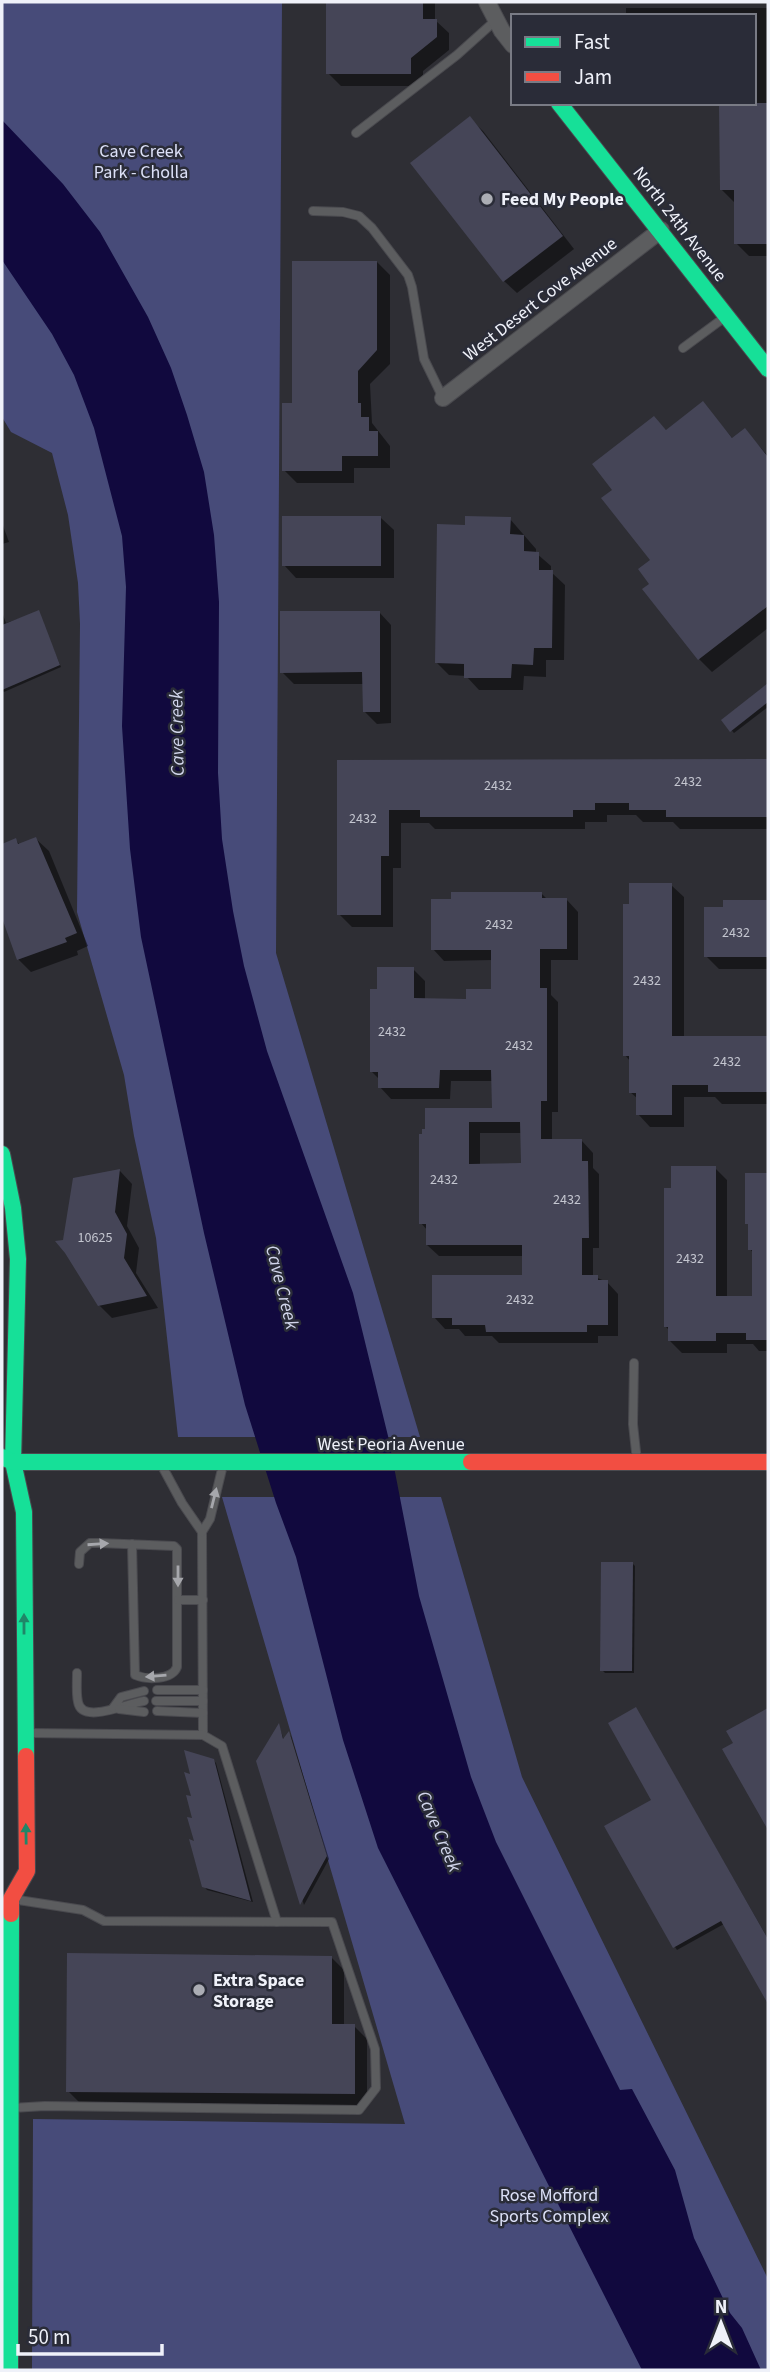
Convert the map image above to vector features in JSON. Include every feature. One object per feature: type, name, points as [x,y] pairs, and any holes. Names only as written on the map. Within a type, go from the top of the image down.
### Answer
[{"type":"street","points":[[487,2],[511,42]]},
{"type":"street","name":"North 24th Avenue","points":[[561,105],[768,369]]},
{"type":"street","name":"West Desert Cove Avenue","points":[[443,398],[661,230]]},
{"type":"street","points":[[2,1154],[13,1208],[18,1259],[6,1462],[2,1487]]},
{"type":"street","points":[[6,1462],[24,1511],[27,1871],[11,1899],[5,2108],[6,2338],[10,2370]]},
{"type":"street","name":"West Peoria Avenue","points":[[6,1462],[768,1462]]},
{"type":"street","points":[[2,1884],[11,1899]]},
{"type":"lane","points":[[356,133],[457,55],[496,20]]},
{"type":"lane","points":[[313,211],[343,212],[359,216],[372,228],[408,275],[424,359],[443,398]]},
{"type":"lane","points":[[683,348],[727,315]]},
{"type":"lane","points":[[634,1363],[633,1424],[637,1462]]},
{"type":"lane","points":[[160,1462],[182,1503],[202,1532]]},
{"type":"lane","points":[[203,1735],[202,1532],[209,1519],[224,1463]]},
{"type":"lane","points":[[79,1564],[80,1552],[90,1543],[132,1544],[174,1546],[177,1549],[175,1672],[159,1677],[142,1678],[135,1675],[132,1544]]},
{"type":"lane","points":[[178,1600],[203,1600]]},
{"type":"lane","points":[[77,1673],[80,1708],[95,1713],[144,1701]]},
{"type":"lane","points":[[113,1708],[121,1697],[144,1690]]},
{"type":"lane","points":[[157,1690],[203,1690]]},
{"type":"lane","points":[[156,1701],[203,1701]]},
{"type":"lane","points":[[113,1708],[145,1712]]},
{"type":"lane","points":[[157,1711],[203,1713]]},
{"type":"lane","points":[[24,1733],[203,1735],[222,1746],[277,1922]]},
{"type":"lane","points":[[5,2108],[45,2106],[359,2110],[376,2088],[375,2049],[332,1922],[104,1921],[83,1910],[11,1899]]},
{"type":"green space","name":"Cave Creek Park - Cholla","points":[[2,2],[282,2],[276,953],[420,1437],[178,1437],[156,1238],[124,1075],[77,912],[80,624],[78,583],[68,515],[52,453],[11,432],[2,417]]},
{"type":"green space","name":"Rose Mofford Sports Complex","points":[[222,1497],[441,1497],[522,1777],[768,2279],[768,2370],[32,2370],[33,2119],[405,2124]]},
{"type":"water","name":"Cave Creek","points":[[2,120],[63,184],[100,232],[148,317],[171,368],[204,472],[214,535],[219,602],[218,773],[222,839],[244,966],[267,1051],[353,1293],[388,1436],[419,1596],[471,1777],[496,1842],[620,2090],[632,2089],[675,2170],[694,2238],[761,2370],[642,2370],[378,1848],[343,1740],[296,1557],[245,1405],[204,1233],[141,937],[130,849],[122,726],[126,587],[122,536],[94,428],[74,375],[52,334],[2,260]]},
{"type":"building","points":[[326,2],[423,2],[423,19],[437,19],[437,37],[411,58],[411,74],[326,74]]},
{"type":"building","points":[[768,103],[768,244],[734,244],[734,190],[720,190],[719,105]]},
{"type":"building","name":"Feed My People","points":[[470,116],[563,236],[503,282],[410,163]]},
{"type":"building","points":[[292,261],[377,261],[377,350],[358,371],[358,403],[361,403],[361,417],[369,417],[369,431],[378,431],[378,456],[342,456],[342,471],[282,471],[282,403],[292,403]]},
{"type":"building","points":[[703,401],[732,438],[745,428],[768,457],[768,606],[698,660],[642,589],[649,584],[638,569],[650,560],[601,498],[612,490],[592,464],[654,416],[666,430]]},
{"type":"building","points":[[282,516],[381,516],[381,566],[282,566]]},
{"type":"building","points":[[465,516],[511,517],[510,534],[524,535],[524,551],[539,552],[539,570],[553,570],[552,648],[534,648],[533,665],[512,664],[511,678],[464,678],[464,664],[435,663],[437,524],[465,525]]},
{"type":"building","points":[[39,610],[60,665],[2,690],[2,625]]},
{"type":"building","points":[[280,611],[380,611],[380,712],[363,712],[362,672],[280,673]]},
{"type":"building","points":[[768,683],[768,702],[730,732],[721,720]]},
{"type":"building","points":[[768,759],[768,817],[666,817],[666,810],[629,810],[629,803],[595,803],[595,810],[573,810],[573,817],[420,817],[420,810],[389,810],[389,856],[381,856],[381,915],[337,915],[337,760]]},
{"type":"building","points":[[36,837],[77,933],[65,938],[67,942],[17,960],[2,918],[2,844],[16,838],[18,844]]},
{"type":"building","points":[[629,883],[672,883],[672,1036],[768,1036],[768,1092],[708,1092],[708,1085],[672,1085],[672,1115],[636,1115],[636,1093],[629,1093],[629,1056],[623,1056],[623,904],[629,904]]},
{"type":"building","points":[[451,892],[542,892],[542,898],[567,898],[567,949],[540,949],[540,988],[547,988],[547,1101],[541,1101],[541,1139],[582,1139],[582,1161],[588,1161],[589,1238],[582,1238],[582,1275],[598,1275],[598,1280],[608,1280],[608,1325],[587,1325],[587,1332],[486,1332],[485,1325],[452,1325],[452,1318],[432,1318],[432,1275],[522,1275],[522,1245],[426,1245],[426,1224],[419,1224],[419,1134],[425,1129],[425,1108],[492,1108],[491,1070],[440,1070],[439,1088],[378,1088],[378,1072],[370,1072],[370,989],[377,989],[377,967],[414,967],[414,998],[466,999],[466,989],[491,989],[491,950],[431,950],[431,899],[451,899]],"holes":[[[469,1122],[520,1122],[521,1163],[469,1164]]]},
{"type":"building","points":[[723,900],[768,900],[768,957],[704,957],[704,907],[723,907]]},
{"type":"building","points":[[671,1166],[716,1166],[716,1296],[752,1296],[752,1250],[748,1250],[748,1224],[745,1224],[745,1173],[768,1173],[768,1340],[746,1340],[746,1333],[716,1333],[716,1341],[668,1341],[668,1327],[664,1327],[664,1188],[671,1188]]},
{"type":"building","points":[[120,1169],[115,1212],[127,1234],[124,1258],[147,1296],[98,1306],[55,1241],[63,1240],[73,1178]]},
{"type":"building","points":[[601,1562],[633,1562],[632,1671],[600,1671]]},
{"type":"building","points":[[636,1707],[768,1939],[768,2004],[721,1921],[673,1948],[604,1826],[651,1800],[608,1723]]},
{"type":"building","points":[[768,1708],[768,1830],[722,1749],[733,1743],[726,1731]]},
{"type":"building","points":[[279,1723],[283,1739],[289,1731],[327,1856],[300,1905],[256,1761]]},
{"type":"building","points":[[184,1750],[214,1759],[251,1901],[202,1887],[189,1839],[194,1841],[187,1817],[192,1818],[186,1795],[191,1796],[184,1772],[190,1774]]},
{"type":"building","name":"Extra Space Storage","points":[[67,1953],[332,1956],[332,2024],[355,2024],[355,2094],[66,2092]]},
{"type":"traffic: fast","points":[[561,105],[768,369]]},
{"type":"traffic: fast","points":[[2,1154],[13,1208],[18,1259],[13,1462],[24,1512],[26,1756]]},
{"type":"traffic: fast","points":[[2,1457],[13,1462],[471,1462]]},
{"type":"traffic: fast","points":[[10,2370],[11,1914]]},
{"type":"traffic: jam","points":[[471,1462],[768,1462]]},
{"type":"traffic: jam","points":[[11,1914],[11,1899],[27,1871],[26,1756]]},
{"type":"place","name":"Feed My People","points":[[487,199]]},
{"type":"place","name":"Extra Space Storage","points":[[199,1990]]}]
